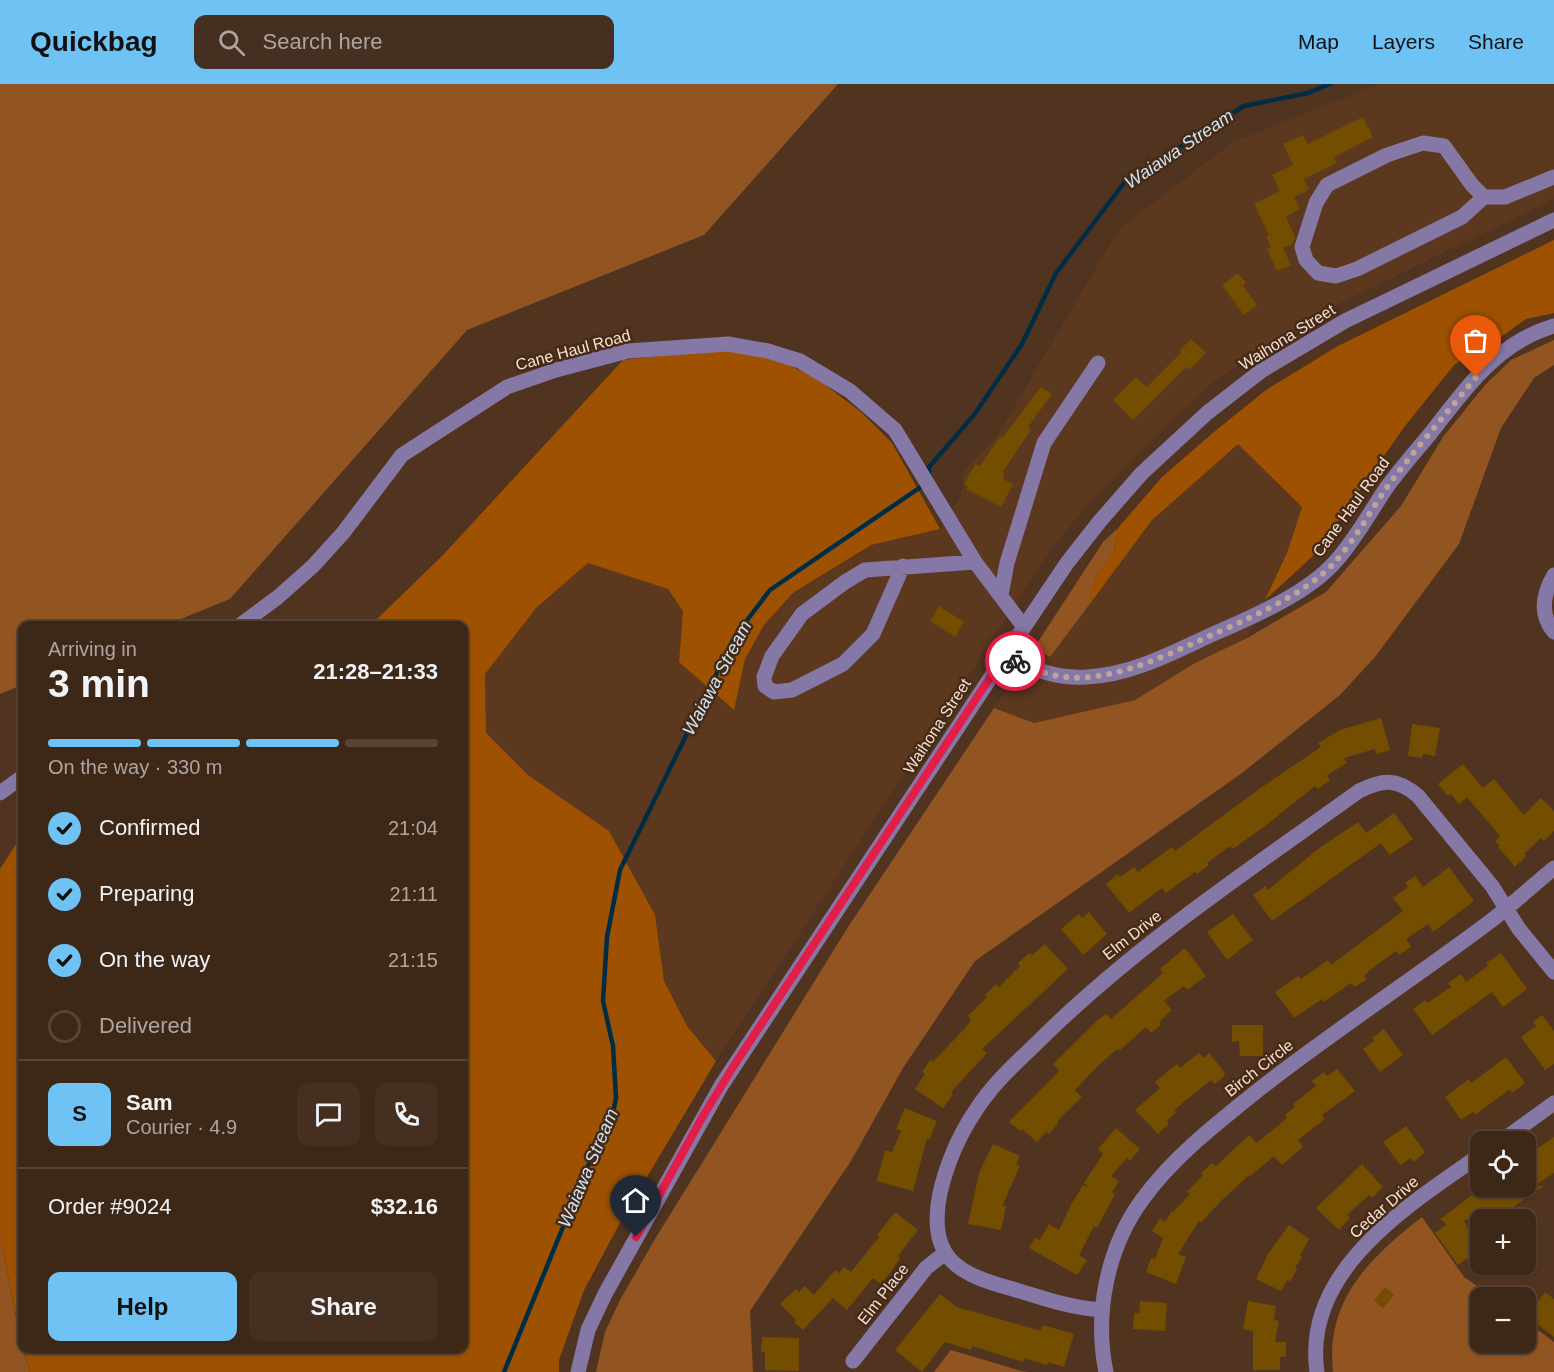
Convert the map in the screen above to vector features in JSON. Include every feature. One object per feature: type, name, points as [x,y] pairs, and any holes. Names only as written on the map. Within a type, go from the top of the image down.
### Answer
[{"type":"street","points":[[1484,197],[1472,185],[1444,146],[1423,143],[1387,155],[1327,185],[1316,203],[1302,247],[1306,260],[1318,273],[1336,276],[1357,269],[1462,217],[1484,197],[1505,197],[1554,177]]},
{"type":"street","name":"Waihona Street","points":[[578,1372],[588,1330],[604,1294],[721,1086],[1005,655],[1080,546],[1142,473],[1206,414],[1261,371],[1345,321],[1554,220]]},
{"type":"street","name":"Cane Haul Road","points":[[1005,655],[1029,668],[1058,677],[1088,678],[1122,671],[1162,659],[1251,617],[1303,588],[1323,575],[1336,561],[1389,484],[1476,377],[1503,353],[1525,338],[1554,326]]},
{"type":"street","name":"Cane Haul Road","points":[[246,621],[278,597],[313,566],[344,533],[402,455],[507,387],[556,370],[628,351],[728,344],[768,351],[800,361],[850,391],[895,430],[975,562],[1024,627]]},
{"type":"street","points":[[1001,595],[1007,563],[1044,443],[1098,363]]},
{"type":"street","points":[[903,566],[873,634],[843,664],[792,690],[774,692],[765,686],[764,676],[772,656],[802,614],[845,582],[866,570],[903,566],[975,562]]},
{"type":"street","points":[[1554,575],[1544,600],[1546,618],[1554,632]]},
{"type":"street","points":[[0,792],[18,780]]},
{"type":"street","name":"Elm Drive","points":[[945,1253],[939,1239],[937,1222],[946,1168],[958,1139],[976,1109],[999,1080],[1089,994],[1145,947],[1208,899],[1359,791],[1371,785],[1396,783],[1418,796],[1492,886],[1506,909],[1554,972]]},
{"type":"street","name":"Birch Circle","points":[[1106,1372],[1102,1353],[1101,1310],[1108,1275],[1119,1243],[1136,1209],[1161,1176],[1240,1105],[1288,1066],[1506,909],[1554,868]]},
{"type":"street","points":[[1515,1131],[1554,1103]]},
{"type":"street","name":"Cedar Drive","points":[[1317,1372],[1316,1343],[1322,1310],[1344,1270],[1398,1215],[1470,1162]]},
{"type":"street","points":[[945,1253],[961,1269],[986,1282],[1079,1308],[1101,1310]]},
{"type":"street","name":"Elm Place","points":[[853,1361],[926,1268],[945,1253]]},
{"type":"shaded area","points":[[0,84],[838,84],[704,235],[467,330],[230,599],[176,621],[18,621],[18,687],[0,694]]},
{"type":"shaded area","points":[[1380,84],[1554,84],[1554,199],[1330,308],[1266,347],[1208,386],[1096,495],[1053,547],[716,1061],[687,1026],[664,981],[655,915],[609,831],[528,775],[486,733],[485,674],[536,608],[588,563],[668,589],[683,610],[679,662],[734,710],[745,659],[764,625],[794,593],[871,545],[940,529],[961,496],[964,470],[995,439],[1119,229],[1233,142]]},
{"type":"shaded area","points":[[1554,240],[1554,313],[1526,319],[1494,342],[1454,365],[1405,426],[1315,554],[1265,600],[1287,553],[1302,507],[1238,444],[1152,520],[1089,605],[1096,576],[1114,551],[1118,528],[1162,477],[1266,390],[1338,346]]},
{"type":"shaded area","points":[[1554,340],[1554,365],[1534,378],[1501,428],[1459,544],[1375,657],[1340,695],[1242,773],[975,961],[903,1068],[851,1161],[750,1311],[753,1372],[596,1372],[605,1332],[620,1300],[655,1239],[848,927],[994,708],[1034,723],[1135,700],[1195,663],[1247,638],[1326,592],[1401,506],[1443,437],[1485,385],[1511,360]]},
{"type":"shaded area","points":[[730,351],[776,359],[816,378],[861,412],[892,443],[940,529],[871,545],[793,593],[764,625],[745,659],[734,710],[679,662],[683,611],[668,589],[588,563],[536,608],[485,674],[486,733],[528,775],[609,831],[655,915],[664,981],[687,1026],[716,1061],[622,1219],[584,1290],[559,1360],[559,1372],[30,1372],[24,1353],[468,1353],[468,621],[375,621],[443,555],[623,360],[692,352]]},
{"type":"shaded area","points":[[1238,444],[1302,507],[1287,553],[1247,638],[1195,663],[1135,700],[1034,723],[994,708],[1034,648],[1050,657],[1152,520]]},
{"type":"shaded area","points":[[1118,528],[1114,551],[1096,576],[1089,605],[1050,657],[1034,648],[1103,542]]},
{"type":"shaded area","points":[[18,841],[18,1326],[0,1236],[0,869]]},
{"type":"shaded area","points":[[1422,1217],[1464,1277],[1478,1287],[1470,1287],[1470,1353],[1536,1353],[1536,1328],[1554,1342],[1554,1372],[1333,1372],[1332,1347],[1336,1324],[1344,1303],[1368,1265]]},
{"type":"shaded area","points":[[0,1236],[18,1328],[18,1353],[24,1353],[30,1372],[0,1372]]},
{"type":"shaded area","points":[[951,1350],[1021,1371],[1028,1372],[934,1372]]},
{"type":"building","points":[[1363,117],[1373,137],[1334,157],[1337,163],[1304,179],[1309,190],[1294,197],[1300,209],[1286,217],[1295,237],[1293,244],[1283,248],[1291,265],[1277,271],[1267,249],[1271,247],[1266,236],[1269,235],[1254,204],[1280,191],[1272,175],[1293,165],[1283,144],[1303,135],[1308,144]]},
{"type":"building","points":[[1238,273],[1246,283],[1243,286],[1257,305],[1244,315],[1222,285]]},
{"type":"building","points":[[1191,339],[1206,353],[1189,370],[1186,367],[1133,420],[1113,400],[1136,377],[1147,387],[1182,352],[1180,350]]},
{"type":"building","points":[[1041,387],[1052,394],[1028,427],[1031,430],[1002,473],[1005,474],[1003,479],[1013,484],[1001,507],[966,489],[968,486],[964,484],[975,464],[980,466],[1000,436],[1002,438]]},
{"type":"building","points":[[939,606],[964,622],[955,637],[930,621]]},
{"type":"building","points":[[1381,718],[1390,750],[1376,754],[1375,749],[1344,758],[1347,763],[1327,775],[1330,780],[1318,789],[1315,786],[1233,849],[1230,846],[1207,863],[1209,865],[1197,874],[1195,872],[1166,893],[1162,888],[1129,913],[1106,884],[1118,874],[1120,877],[1134,867],[1138,872],[1172,847],[1175,851],[1321,747],[1318,743],[1340,730]]},
{"type":"building","points":[[1412,724],[1440,728],[1435,756],[1423,754],[1422,758],[1408,756]]},
{"type":"building","points":[[1463,764],[1483,788],[1494,779],[1524,815],[1541,798],[1554,811],[1554,831],[1544,841],[1541,838],[1524,854],[1526,856],[1515,867],[1495,841],[1500,836],[1467,797],[1459,804],[1438,784]]},
{"type":"building","points":[[1394,813],[1413,839],[1390,855],[1381,843],[1272,921],[1253,895],[1266,886],[1268,890],[1318,849],[1358,822],[1366,833]]},
{"type":"building","points":[[1449,867],[1474,901],[1433,932],[1428,924],[1406,939],[1411,947],[1399,955],[1396,951],[1374,967],[1364,976],[1367,979],[1355,987],[1351,983],[1324,1002],[1322,999],[1294,1018],[1275,992],[1298,976],[1301,979],[1328,960],[1331,965],[1403,911],[1393,898],[1408,887],[1405,883],[1415,876],[1423,887]]},
{"type":"building","points":[[1089,912],[1107,934],[1083,955],[1061,929],[1079,914],[1082,918]]},
{"type":"building","points":[[1233,914],[1253,940],[1227,960],[1207,932]]},
{"type":"building","points":[[1045,944],[1068,969],[982,1049],[987,1053],[951,1092],[953,1094],[943,1108],[915,1089],[925,1074],[922,1072],[930,1060],[933,1062],[966,1027],[971,1020],[968,1016],[987,997],[985,995],[996,984],[999,987],[1020,966],[1018,963],[1029,953],[1032,955]]},
{"type":"building","points":[[1185,948],[1206,976],[1187,990],[1184,986],[1164,1001],[1172,1010],[1159,1022],[1161,1025],[1151,1033],[1146,1027],[1100,1064],[1075,1090],[1082,1097],[1057,1121],[1059,1122],[1049,1134],[1046,1132],[1037,1142],[1022,1129],[1020,1131],[1009,1122],[1059,1071],[1053,1064],[1062,1055],[1100,1018],[1107,1014],[1111,1019],[1163,973],[1160,969]]},
{"type":"building","points":[[1501,953],[1527,989],[1503,1007],[1492,992],[1432,1035],[1413,1009],[1425,1000],[1427,1003],[1451,987],[1448,983],[1461,974],[1466,982],[1488,966],[1486,963]]},
{"type":"building","points":[[1542,1015],[1554,1031],[1554,1064],[1545,1070],[1521,1037],[1536,1026],[1533,1022]]},
{"type":"building","points":[[1232,1025],[1263,1025],[1263,1056],[1240,1056],[1239,1041],[1232,1042]]},
{"type":"building","points":[[1384,1029],[1403,1055],[1380,1072],[1363,1049]]},
{"type":"building","points":[[1199,1053],[1204,1058],[1209,1053],[1225,1073],[1224,1076],[1215,1084],[1211,1080],[1174,1110],[1176,1112],[1167,1121],[1169,1124],[1158,1134],[1135,1110],[1160,1088],[1155,1082],[1177,1064],[1180,1068]]},
{"type":"building","points":[[1506,1057],[1525,1083],[1512,1093],[1510,1089],[1475,1115],[1473,1112],[1461,1120],[1445,1097],[1469,1079],[1471,1083]]},
{"type":"building","points":[[1337,1069],[1355,1091],[1322,1115],[1325,1119],[1298,1140],[1303,1147],[1282,1165],[1274,1156],[1248,1176],[1201,1223],[1199,1221],[1178,1254],[1186,1257],[1176,1284],[1146,1272],[1151,1258],[1155,1259],[1163,1238],[1152,1231],[1160,1218],[1165,1222],[1172,1211],[1190,1194],[1187,1192],[1203,1175],[1201,1173],[1212,1163],[1216,1166],[1249,1135],[1257,1143],[1287,1118],[1285,1115],[1295,1107],[1293,1104],[1316,1086],[1312,1081],[1324,1072],[1327,1076]]},
{"type":"building","points":[[905,1108],[937,1121],[929,1140],[927,1138],[913,1191],[877,1181],[885,1150],[892,1152],[901,1131],[896,1129]]},
{"type":"building","points":[[1406,1126],[1425,1152],[1414,1162],[1411,1158],[1400,1165],[1383,1142]]},
{"type":"building","points":[[1116,1128],[1140,1149],[1130,1161],[1127,1158],[1111,1176],[1119,1181],[1112,1192],[1115,1194],[1097,1228],[1094,1226],[1079,1255],[1087,1260],[1077,1275],[1029,1248],[1035,1238],[1040,1240],[1049,1224],[1059,1230],[1083,1185],[1089,1188],[1084,1183],[1103,1154],[1098,1149]]},
{"type":"building","points":[[1554,1137],[1554,1173],[1536,1185],[1536,1145],[1538,1148]]},
{"type":"building","points":[[993,1144],[1020,1156],[1016,1164],[1020,1166],[1002,1206],[1006,1206],[1001,1230],[968,1224],[979,1173]]},
{"type":"building","points":[[1362,1164],[1383,1187],[1372,1198],[1369,1195],[1347,1215],[1350,1218],[1339,1230],[1316,1208]]},
{"type":"building","points":[[1470,1197],[1528,1197],[1510,1209],[1470,1209],[1470,1220],[1463,1220],[1470,1230],[1470,1256],[1458,1265],[1435,1233],[1446,1225],[1439,1220]]},
{"type":"building","points":[[895,1212],[918,1230],[898,1256],[900,1258],[892,1270],[881,1284],[873,1278],[847,1310],[833,1298],[803,1330],[780,1304],[796,1289],[799,1292],[805,1286],[814,1295],[835,1270],[839,1273],[844,1267],[851,1272],[879,1237],[877,1235]]},
{"type":"building","points":[[1289,1225],[1309,1239],[1290,1282],[1287,1280],[1281,1291],[1256,1279],[1268,1254]]},
{"type":"building","points":[[1385,1287],[1394,1295],[1383,1308],[1374,1301]]},
{"type":"building","points":[[1545,1292],[1554,1299],[1554,1337],[1536,1323],[1536,1304]]},
{"type":"building","points":[[940,1294],[957,1307],[1041,1331],[1043,1325],[1074,1334],[1064,1367],[1024,1358],[1023,1362],[972,1346],[971,1350],[945,1342],[922,1372],[895,1350]]},
{"type":"building","points":[[1140,1301],[1167,1303],[1165,1331],[1133,1329],[1134,1313],[1139,1314]]},
{"type":"building","points":[[1248,1301],[1276,1306],[1274,1320],[1279,1321],[1275,1342],[1286,1342],[1286,1357],[1280,1357],[1280,1370],[1253,1370],[1253,1331],[1243,1329]]},
{"type":"building","points":[[762,1337],[799,1338],[799,1371],[765,1370],[765,1352],[761,1352]]},
{"type":"waterway","name":"Waiawa Stream","points":[[929,478],[929,467],[974,415],[1022,344],[1056,273],[1124,183],[1244,106],[1308,93],[1330,84]]},
{"type":"waterway","name":"Waiawa Stream","points":[[504,1372],[587,1168],[612,1118],[616,1098],[613,1046],[603,1001],[607,937],[620,870],[735,636],[770,590],[925,484]]},
{"type":"way so far","points":[[1015,661],[1058,677],[1088,678],[1122,671],[1162,659],[1251,617],[1303,588],[1323,575],[1336,561],[1389,484],[1476,377]]},
{"type":"route","points":[[636,1237],[733,1067],[1005,655],[1015,661]]}]
